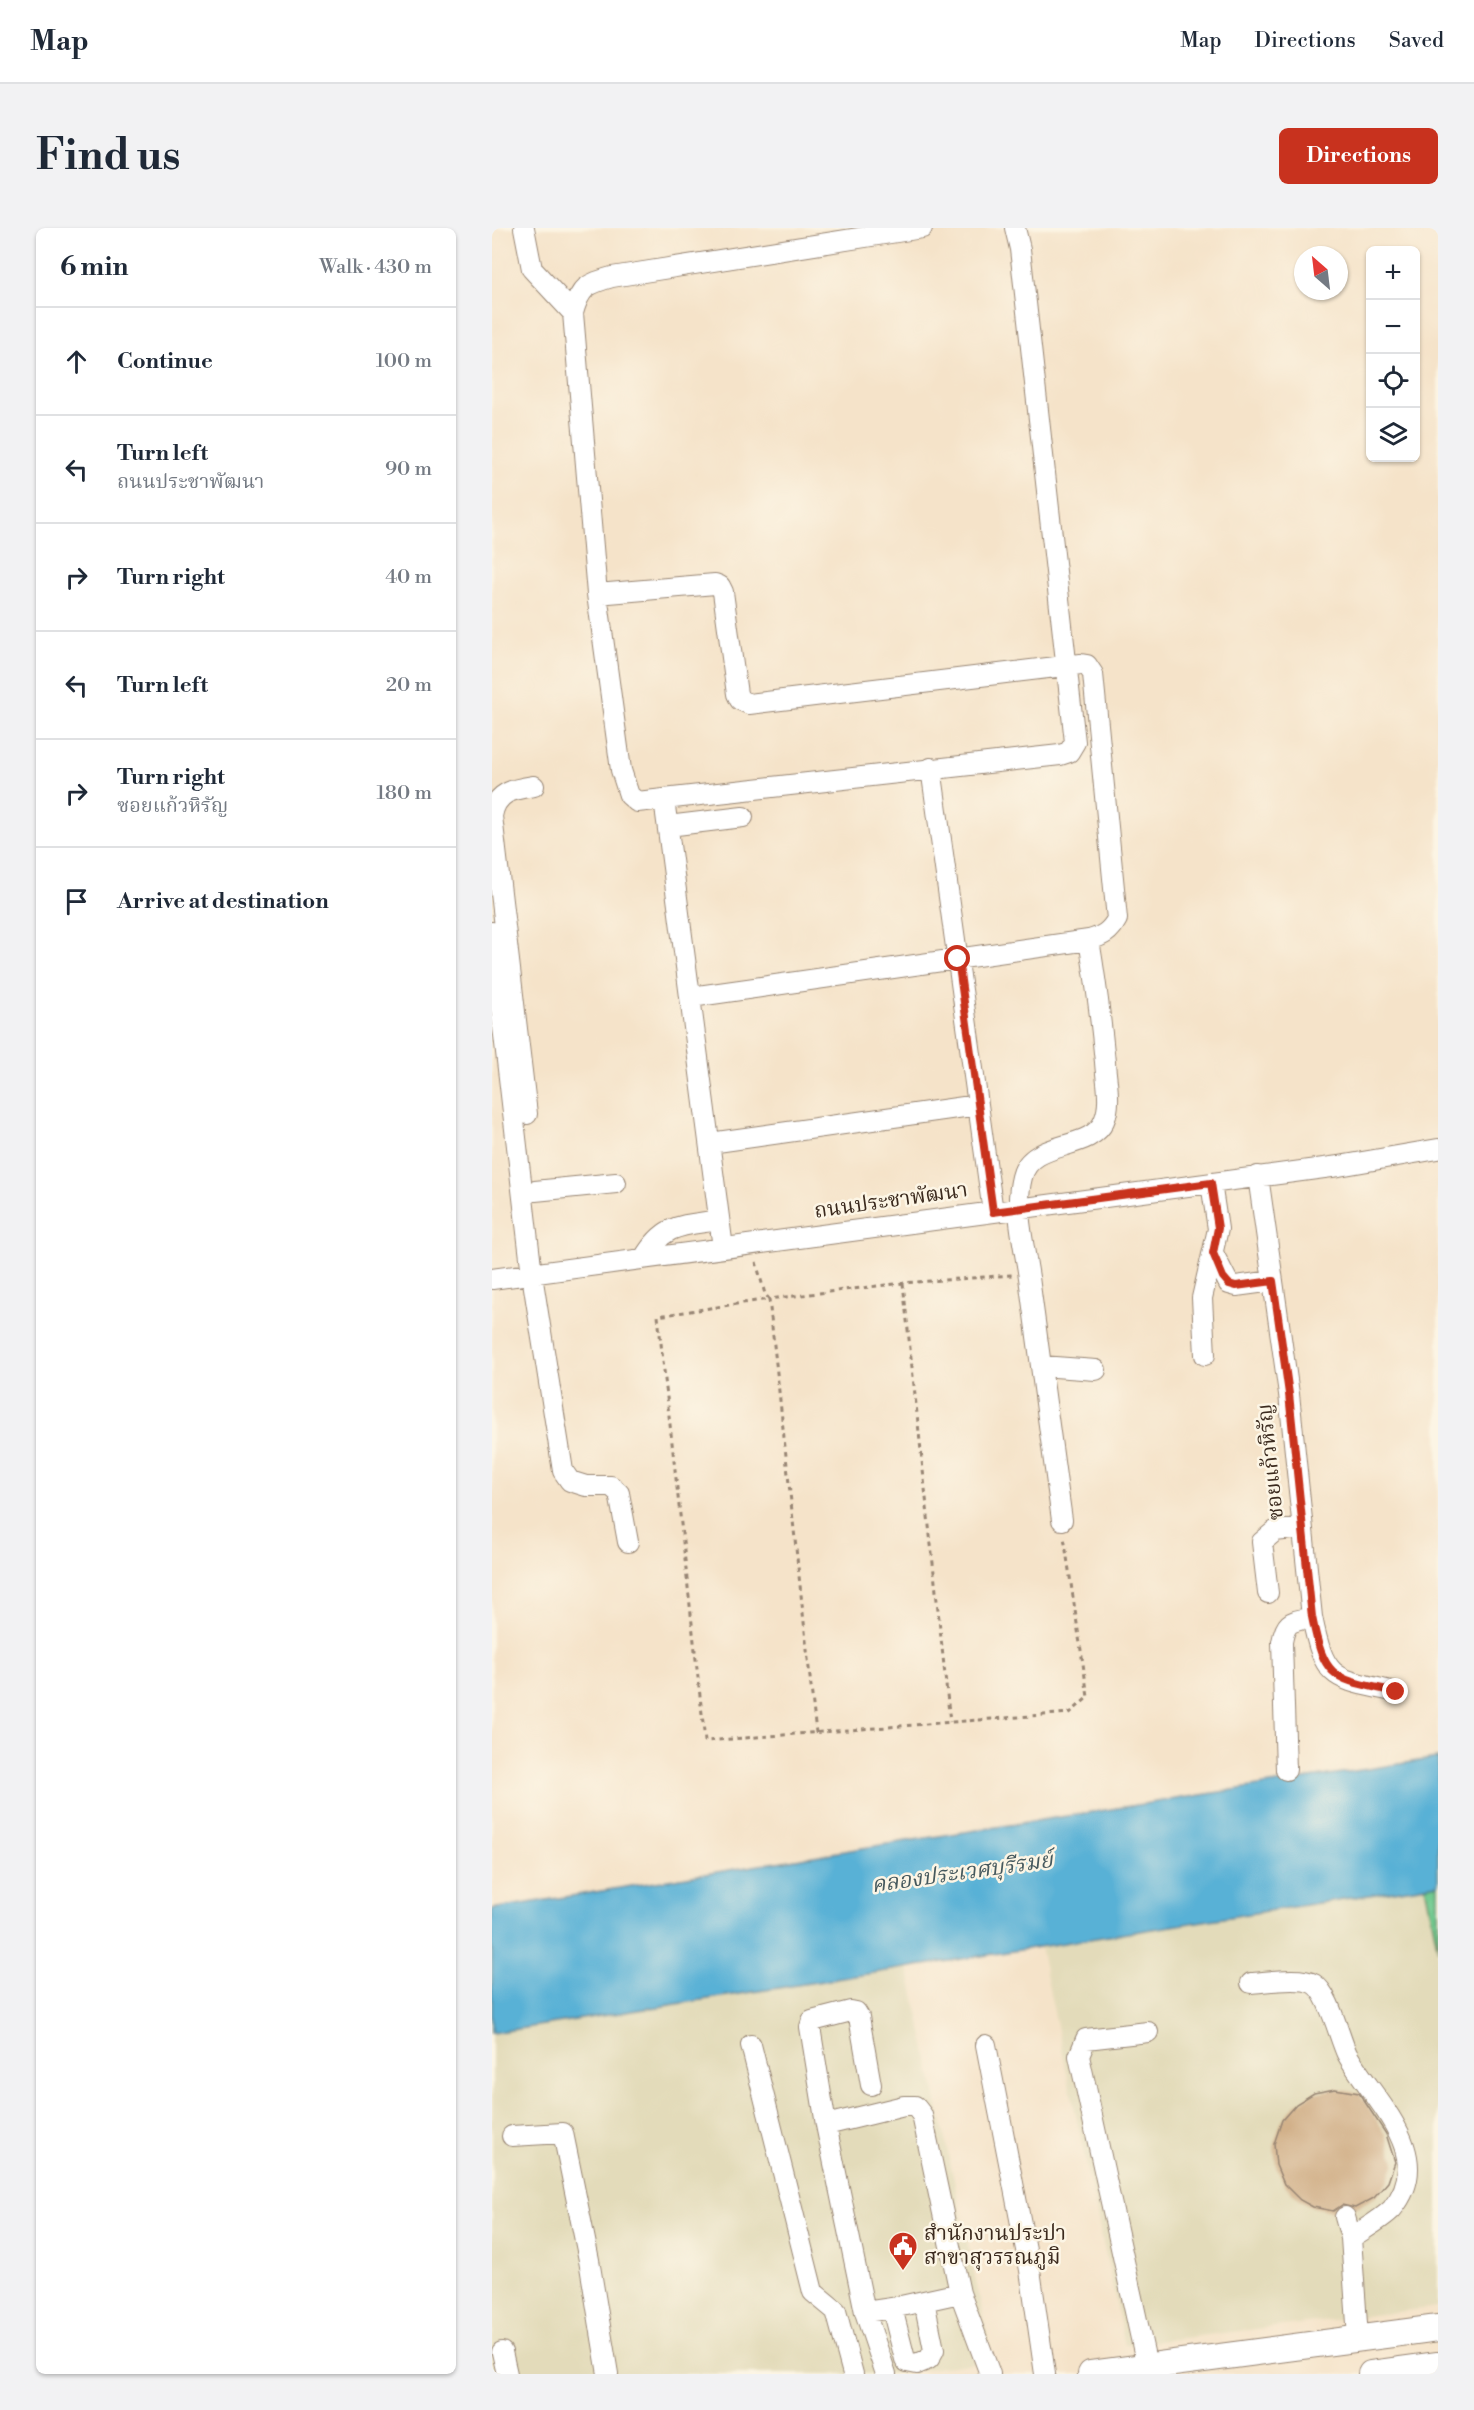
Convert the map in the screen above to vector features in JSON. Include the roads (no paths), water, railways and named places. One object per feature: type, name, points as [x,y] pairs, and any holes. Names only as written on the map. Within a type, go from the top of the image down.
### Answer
[{"type":"main road","points":[[1091,2374],[1438,2328]]},
{"type":"main road","points":[[1371,2374],[1438,2365]]},
{"type":"street","points":[[524,228],[532,269],[573,313]]},
{"type":"street","points":[[922,228],[612,277],[591,283],[582,290],[573,313],[597,594],[617,750],[624,783],[629,795],[637,802],[931,768],[1001,763],[1069,752],[1075,742],[1068,666],[1020,249],[1015,228]]},
{"type":"street","points":[[597,594],[715,584],[720,586],[723,592],[737,694],[740,700],[748,704],[1081,664],[1087,665],[1093,674],[1117,919],[1111,930],[1103,936],[1089,940],[691,997]]},
{"type":"street","points":[[931,768],[993,1212]]},
{"type":"street","points":[[534,786],[505,793],[498,798],[492,816],[535,1191],[538,1273]]},
{"type":"street","points":[[664,799],[723,1248]]},
{"type":"street","points":[[668,826],[743,817]]},
{"type":"street","points":[[492,932],[563,1471],[570,1481],[586,1486],[611,1486],[619,1493],[628,1542]]},
{"type":"street","points":[[1062,1520],[1018,1208],[1022,1176],[1027,1164],[1046,1151],[1091,1136],[1104,1122],[1108,1101],[1100,1002],[1089,940]]},
{"type":"street","points":[[710,1143],[978,1105]]},
{"type":"street","name":"ถนนประชาพัฒนา","points":[[492,1279],[1211,1183],[1438,1149]]},
{"type":"street","name":"ซอยแก้วหิรัญ","points":[[1258,1176],[1289,1394],[1312,1617],[1318,1649],[1328,1668],[1351,1682],[1396,1692]]},
{"type":"street","points":[[535,1191],[616,1183]]},
{"type":"street","points":[[1205,1355],[1202,1298],[1218,1228],[1211,1183]]},
{"type":"street","points":[[644,1258],[661,1235],[674,1227],[719,1220]]},
{"type":"street","points":[[1213,1253],[1229,1284],[1236,1286],[1273,1281]]},
{"type":"street","points":[[1041,1366],[1096,1370]]},
{"type":"street","points":[[1268,1593],[1262,1542],[1275,1531],[1302,1528]]},
{"type":"street","points":[[1286,1770],[1282,1642],[1285,1627],[1292,1622],[1312,1617]]},
{"type":"street","points":[[1251,1983],[1304,1980],[1316,1984],[1324,1995],[1353,2065],[1387,2108],[1403,2137],[1412,2165],[1410,2182],[1391,2210],[1351,2238]]},
{"type":"street","points":[[871,2085],[859,2017],[856,2012],[851,2011],[812,2021],[810,2027],[826,2126],[865,2312],[886,2374]]},
{"type":"street","points":[[1147,2366],[1079,2056],[1086,2039],[1148,2032]]},
{"type":"street","points":[[751,2045],[813,2292],[836,2311],[853,2374]]},
{"type":"street","points":[[986,2045],[1030,2270],[1045,2374]]},
{"type":"street","points":[[826,2126],[904,2106],[915,2106],[922,2115],[960,2293],[990,2374]]},
{"type":"street","points":[[512,2136],[563,2133],[589,2260],[608,2374]]},
{"type":"street","points":[[1344,2217],[1351,2238],[1358,2338]]},
{"type":"street","points":[[865,2312],[960,2293]]},
{"type":"street","points":[[892,2308],[904,2359],[916,2364],[929,2359],[934,2350],[924,2301]]},
{"type":"street","points":[[502,2352],[507,2374]]},
{"type":"water","name":"คลองประเวศบุรีรมย์","points":[[1438,1758],[1438,1884],[492,2033],[492,1909],[875,1846]]},
{"type":"place","name":"สำนักงานประปา สาขาสุวรรณภูมิ","points":[[903,2272]]}]
